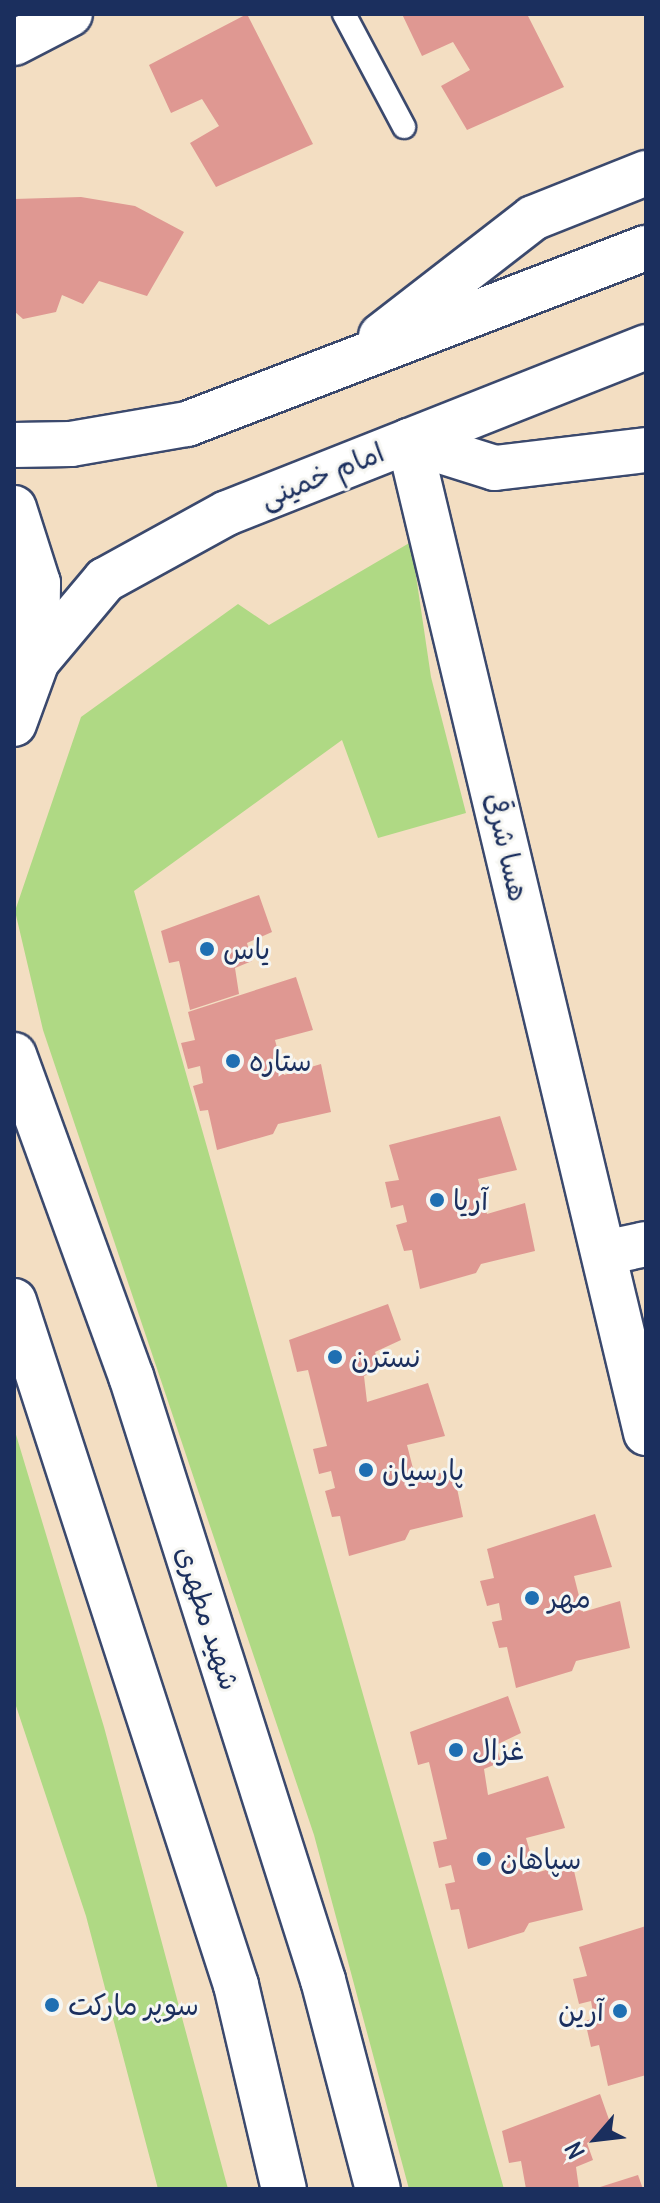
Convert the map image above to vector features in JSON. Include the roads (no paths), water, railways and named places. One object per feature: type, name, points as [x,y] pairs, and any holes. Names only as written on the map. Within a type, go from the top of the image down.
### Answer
[{"type":"main road","points":[[14,43],[70,14]]},
{"type":"main road","points":[[345,364],[533,218],[646,173]]},
{"type":"main road","points":[[14,445],[71,444],[187,424],[646,248]]},
{"type":"main road","name":"امام خمینی","points":[[37,661],[105,580],[227,513],[646,347]]},
{"type":"main road","points":[[409,441],[495,468],[646,450]]},
{"type":"main road","name":"هسا شرقی","points":[[409,441],[646,1433]]},
{"type":"main road","points":[[14,508],[38,583],[37,661],[14,724]]},
{"type":"main road","name":"شهید مطهری","points":[[14,1055],[131,1376],[323,1980],[378,2189]]},
{"type":"main road","points":[[604,1253],[646,1244]]},
{"type":"main road","points":[[14,1301],[236,1985],[284,2189]]},
{"type":"lane","points":[[344,14],[404,127]]},
{"type":"place","name":"یاس","points":[[207,949]]},
{"type":"place","name":"ستاره","points":[[233,1061]]},
{"type":"place","name":"آریا","points":[[437,1200]]},
{"type":"place","name":"نسترن","points":[[335,1357]]},
{"type":"place","name":"پارسیان","points":[[366,1470]]},
{"type":"place","name":"مهر","points":[[532,1598]]},
{"type":"place","name":"غزال","points":[[456,1750]]},
{"type":"place","name":"سپاهان","points":[[484,1859]]},
{"type":"place","name":"سوپر مارکت","points":[[52,2005]]},
{"type":"place","name":"آرین","points":[[620,2011]]}]
